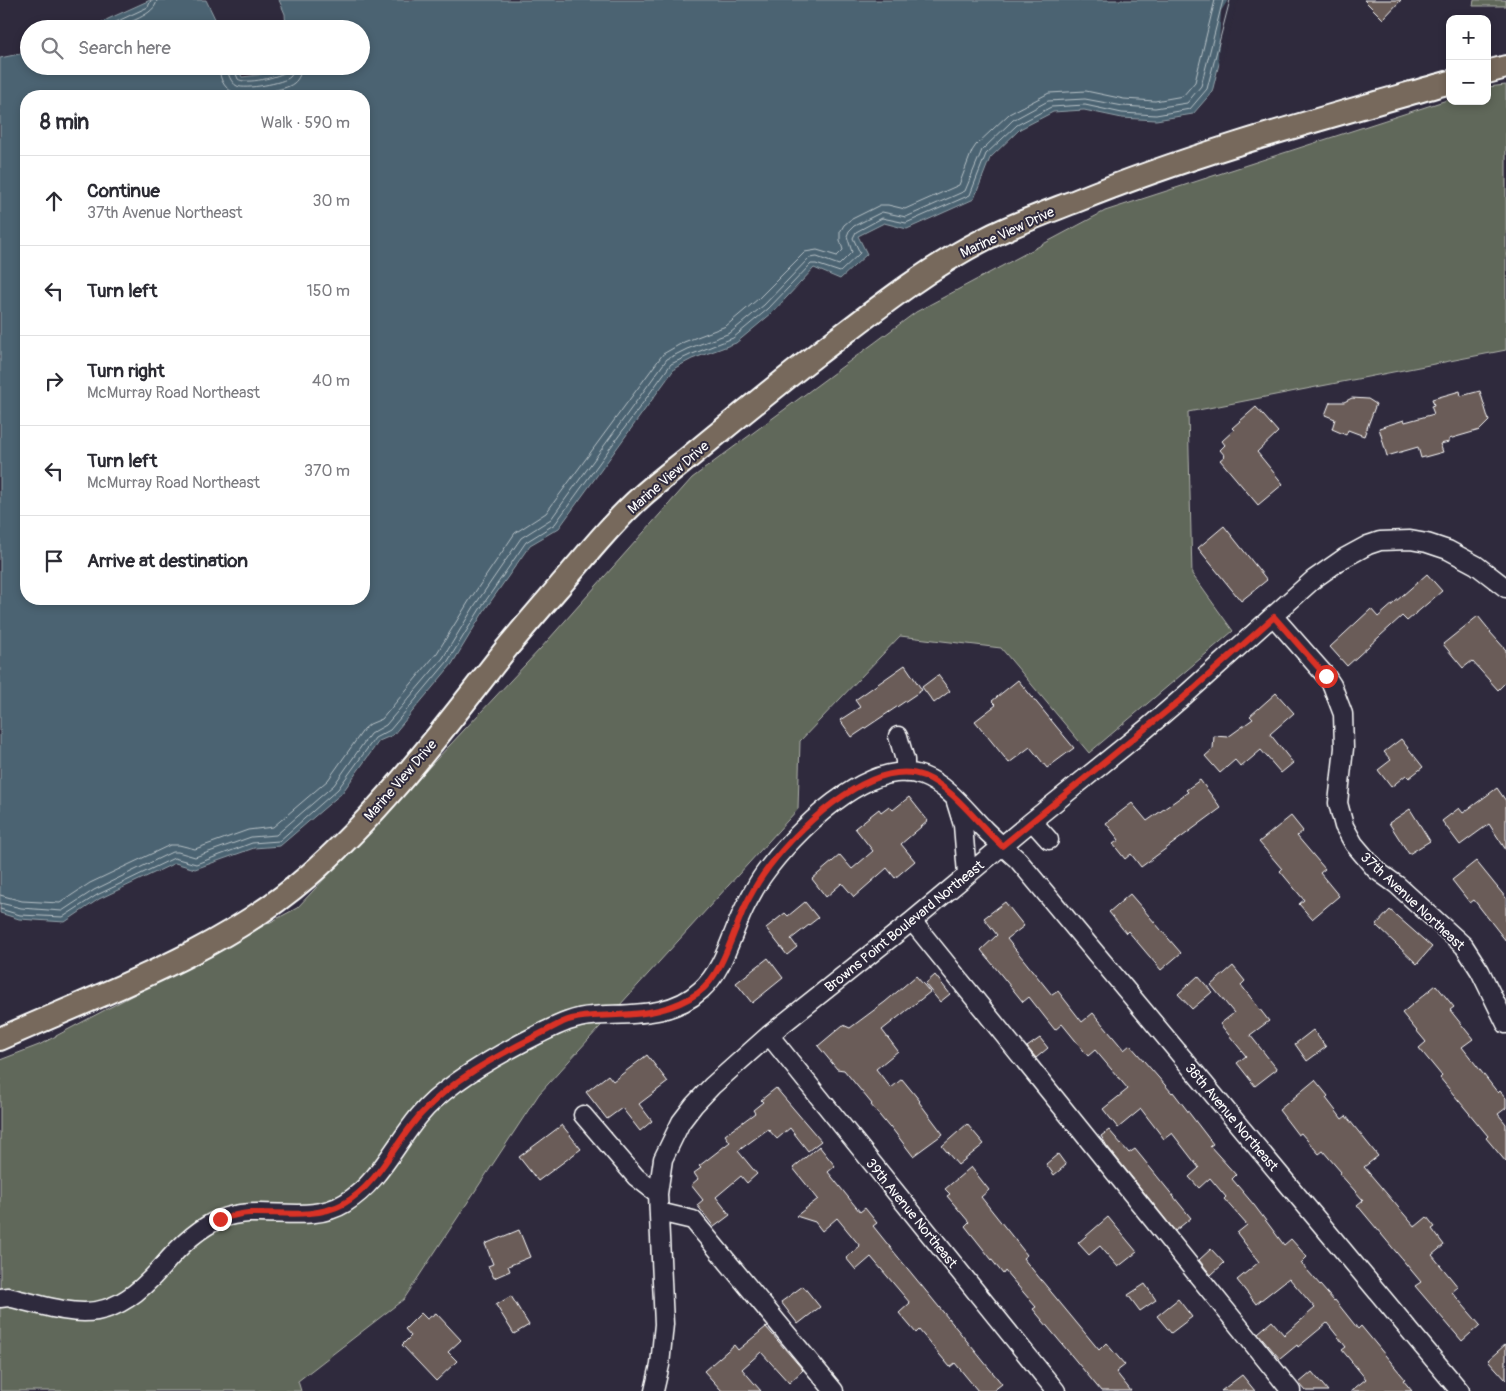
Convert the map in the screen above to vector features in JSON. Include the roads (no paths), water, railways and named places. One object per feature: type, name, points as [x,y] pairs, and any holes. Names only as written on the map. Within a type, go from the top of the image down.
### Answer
[{"type":"main road","points":[[1491,71],[1506,67]]},
{"type":"main road","name":"Marine View Drive","points":[[0,1038],[180,959],[260,913],[304,880],[341,846],[374,811],[434,740],[511,643],[598,542],[640,497],[779,384],[884,303],[922,277],[988,237],[1136,176],[1256,138],[1446,83]]},
{"type":"street","name":"Browns Point Boulevard Northeast","points":[[654,1391],[660,1366],[664,1324],[658,1194],[663,1159],[681,1122],[712,1086],[769,1035],[912,921],[1153,723],[1314,580],[1336,564],[1368,545],[1380,541],[1410,540],[1427,542],[1448,550],[1476,565],[1506,588]]},
{"type":"street","name":"37th Avenue Northeast","points":[[1274,617],[1326,676],[1341,705],[1344,714],[1345,739],[1338,803],[1344,826],[1354,844],[1376,870],[1398,885],[1464,946],[1480,971],[1506,1024]]},
{"type":"street","points":[[0,1298],[8,1297],[67,1312],[90,1312],[110,1309],[145,1286],[180,1246],[220,1219],[247,1213],[315,1213],[342,1205],[361,1191],[386,1162],[420,1114],[453,1086],[507,1051],[565,1022],[590,1016],[643,1014],[661,1011],[682,1003],[700,991],[713,975],[746,904],[762,875],[782,851],[818,815],[844,795],[877,777],[905,773],[905,760],[898,736]]},
{"type":"street","name":"38th Avenue Northeast","points":[[905,773],[925,777],[942,787],[1023,866],[1460,1391]]},
{"type":"street","points":[[955,799],[963,825],[967,874]]},
{"type":"street","points":[[1032,821],[1048,840]]},
{"type":"street","points":[[912,921],[1291,1391]]},
{"type":"street","name":"39th Avenue Northeast","points":[[769,1035],[1056,1391]]},
{"type":"street","points":[[583,1115],[636,1177],[658,1194]]},
{"type":"street","points":[[659,1212],[693,1220],[834,1391]]},
{"type":"water","points":[[150,0],[206,0],[216,20],[106,20]]},
{"type":"water","points":[[279,0],[1236,0],[1212,92],[1193,114],[1156,120],[1122,118],[1084,110],[1053,112],[1020,129],[990,158],[974,199],[907,229],[884,223],[858,236],[867,254],[840,279],[814,268],[772,313],[736,343],[692,359],[675,368],[559,528],[530,545],[484,611],[452,664],[393,735],[379,741],[342,793],[280,846],[254,848],[195,869],[175,863],[99,899],[65,922],[19,919],[0,913],[0,58],[20,54],[20,75],[241,75],[242,77],[258,75],[370,75],[370,20],[285,20]]}]
